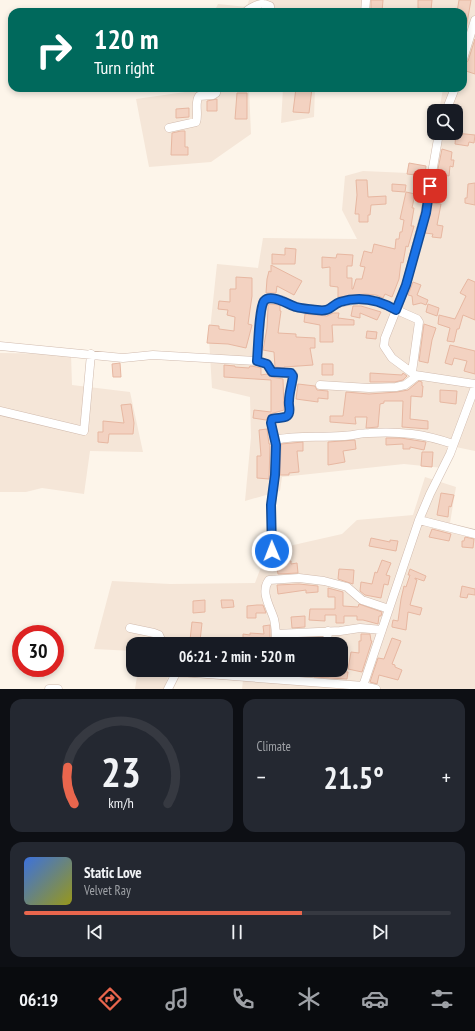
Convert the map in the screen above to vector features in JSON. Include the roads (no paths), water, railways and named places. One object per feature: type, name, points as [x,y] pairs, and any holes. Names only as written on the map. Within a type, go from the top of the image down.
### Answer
[{"type":"street","points":[[251,8],[261,4],[270,6],[270,8]]},
{"type":"street","points":[[467,40],[475,20]]},
{"type":"street","points":[[169,128],[196,122],[198,117],[197,99],[199,96],[213,95],[216,92]]},
{"type":"street","points":[[449,104],[453,92]]},
{"type":"street","points":[[438,140],[426,213],[406,285],[385,338],[384,346],[392,358],[415,374],[475,384]]},
{"type":"street","points":[[257,361],[261,313],[263,302],[266,299],[270,298],[282,300],[295,307],[320,310],[327,310],[338,303],[356,300],[374,300],[417,319],[419,322],[415,374],[405,385],[396,387],[369,388],[320,386]]},
{"type":"street","points":[[0,346],[123,358],[153,355],[257,361],[267,364],[272,372],[291,373],[293,376],[289,401],[289,414],[285,417],[272,419],[271,423],[275,440],[275,475],[271,505],[272,551]]},
{"type":"street","points":[[0,411],[84,431],[91,354]]},
{"type":"street","points":[[363,686],[419,520],[450,454],[475,387]]},
{"type":"street","points":[[275,440],[287,437],[344,436],[395,432],[432,437],[453,444]]},
{"type":"street","points":[[419,520],[475,534]]},
{"type":"street","points":[[382,630],[360,628],[276,634],[274,619],[266,599],[266,586],[269,580],[299,578],[336,584],[347,587],[362,600],[389,609]]},
{"type":"street","points":[[130,628],[154,633],[160,637]]},
{"type":"street","points":[[328,631],[328,637]]},
{"type":"street","points":[[168,689],[173,677]]},
{"type":"street","points":[[247,677],[273,679],[308,677]]},
{"type":"street","points":[[329,677],[376,689]]},
{"type":"street","points":[[49,689],[58,689]]}]
